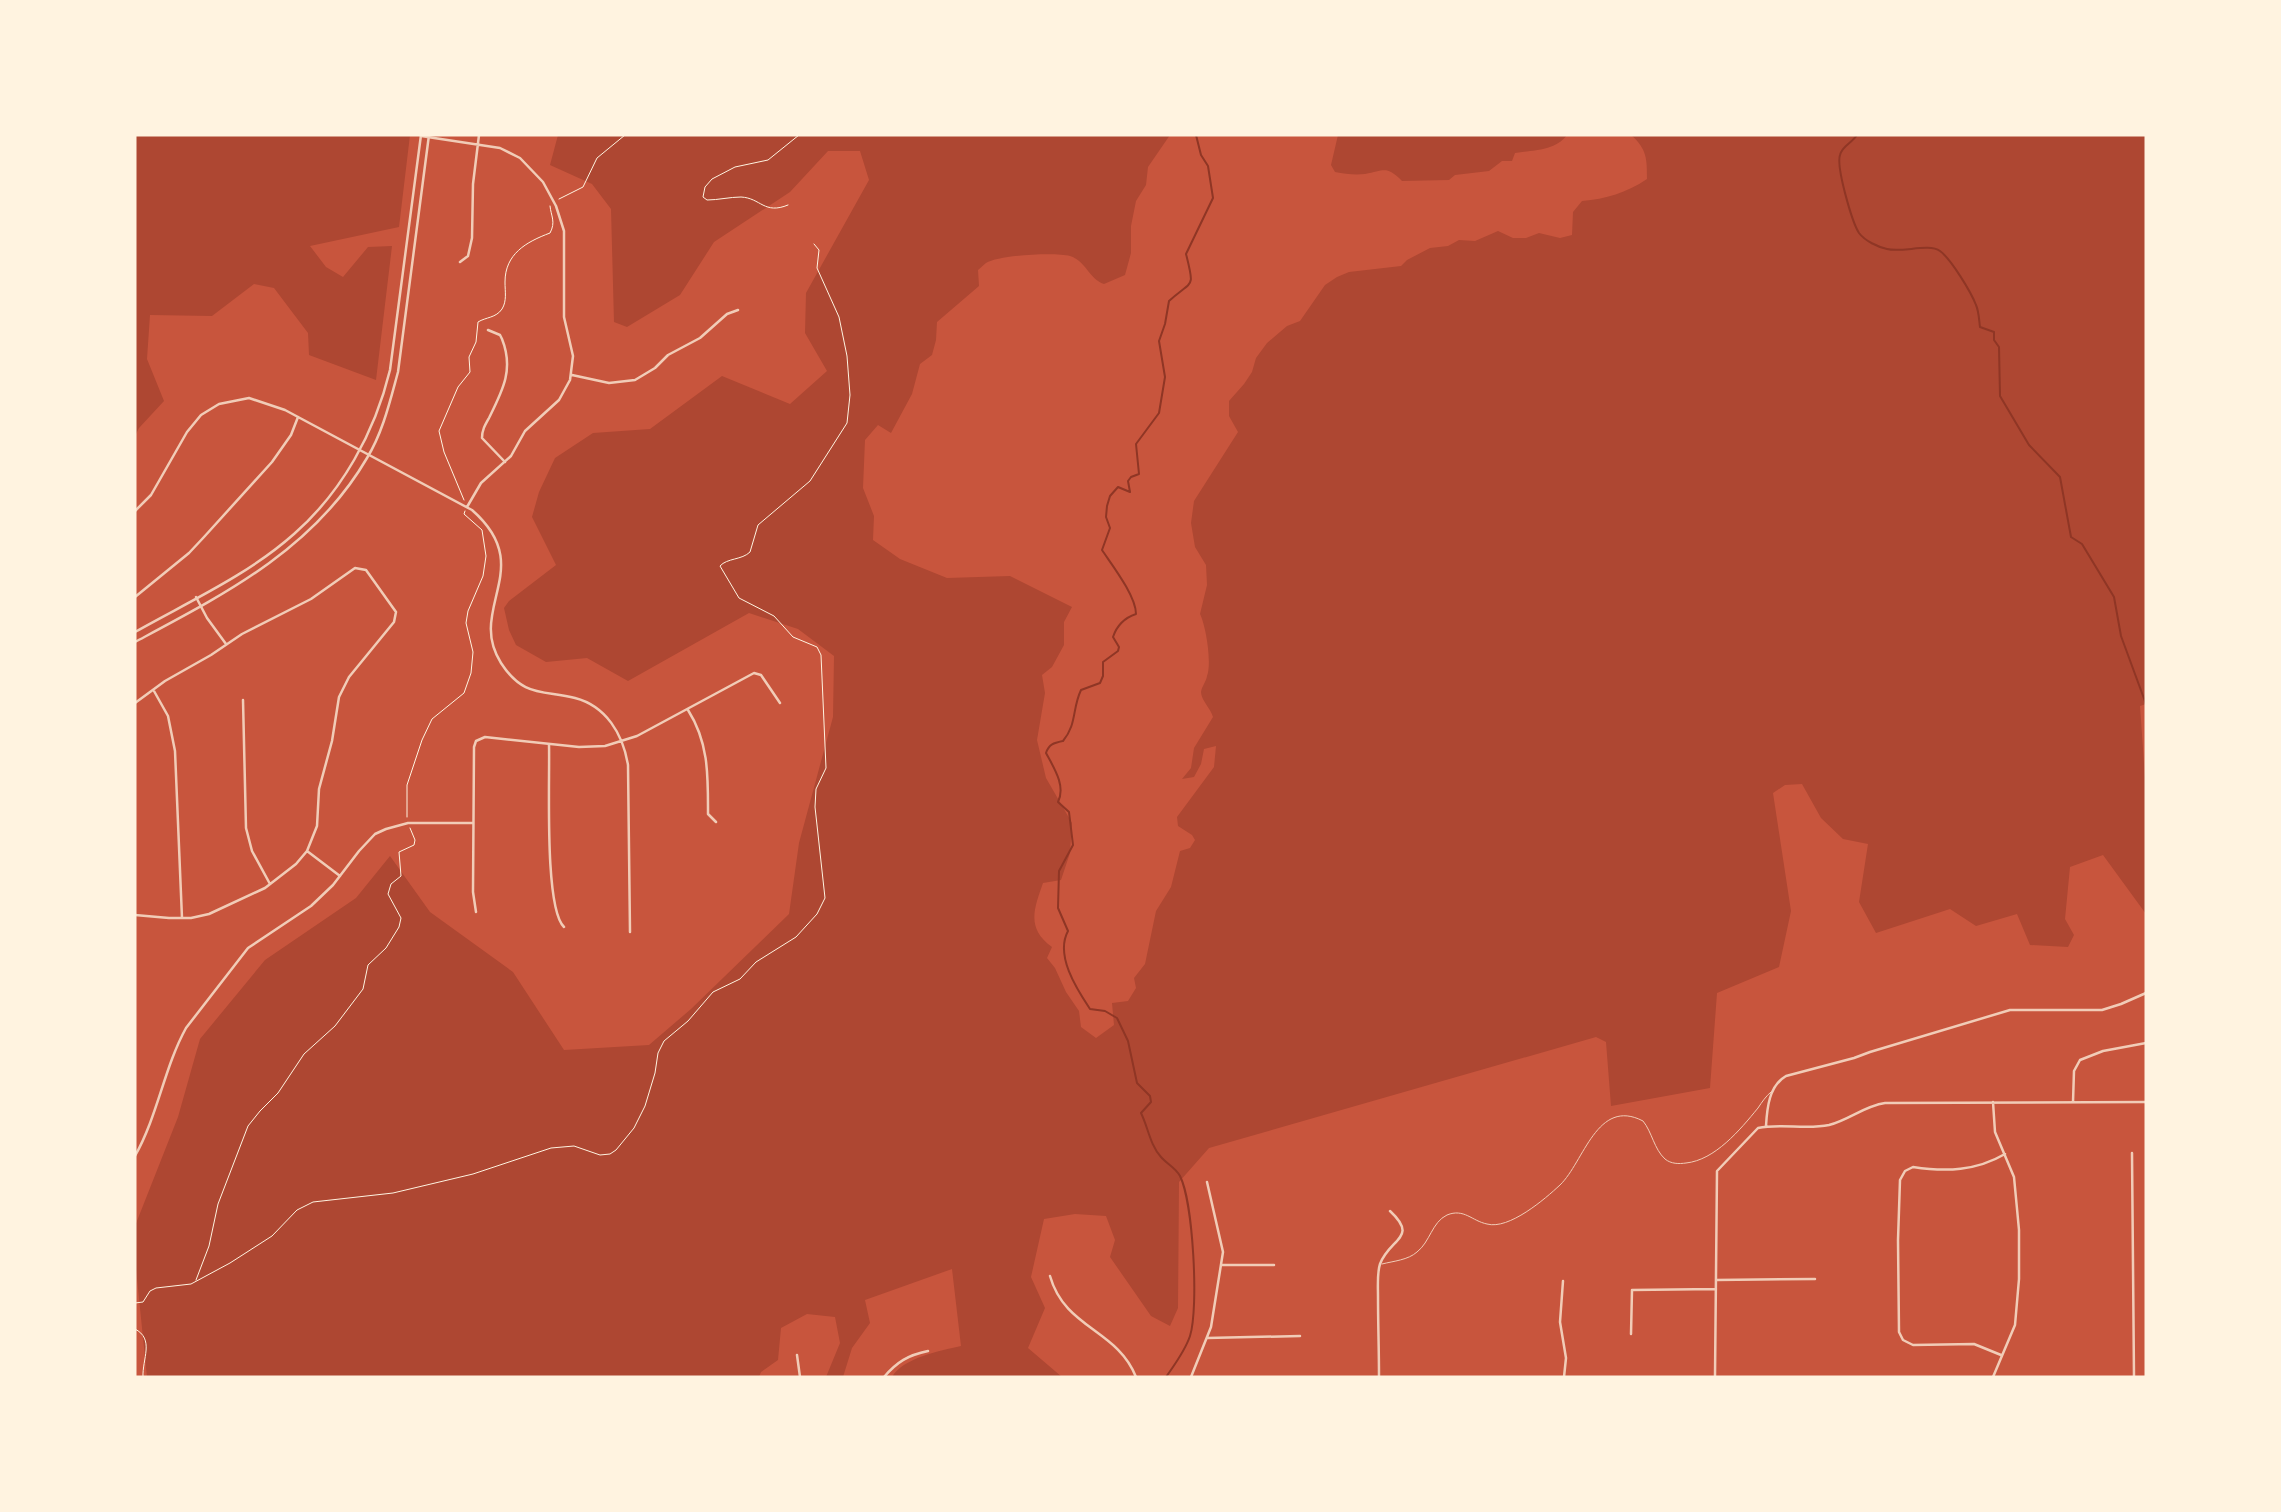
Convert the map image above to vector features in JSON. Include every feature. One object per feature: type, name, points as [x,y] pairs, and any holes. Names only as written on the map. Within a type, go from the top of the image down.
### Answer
[{"type":"street","points":[[460,262],[467,256],[472,238],[479,135]]},
{"type":"street","points":[[135,632],[250,566],[293,535],[313,517],[346,473],[370,430],[390,370],[421,136],[500,148],[520,158],[537,173],[554,202],[564,231],[564,317],[573,356],[572,375],[559,400],[532,422],[505,462],[481,483],[467,507]]},
{"type":"street","points":[[135,642],[201,607],[256,573],[295,544],[332,509],[369,456],[388,408],[398,372],[429,136]]},
{"type":"street","points":[[572,375],[609,383],[635,380],[646,375],[675,351],[700,338],[727,314],[738,310]]},
{"type":"street","points":[[488,331],[500,335],[508,368],[505,387],[481,434],[484,442],[505,462]]},
{"type":"street","points":[[135,511],[150,495],[194,423],[210,409],[240,399],[257,399],[271,404],[467,507],[489,528],[499,550],[502,575],[490,624],[494,649],[500,661],[507,671],[527,688],[551,696],[575,698],[595,707],[612,722],[622,742],[628,765],[630,932]]},
{"type":"street","points":[[135,597],[189,553],[204,537],[272,462],[291,435],[298,418]]},
{"type":"street","points":[[135,703],[226,644],[295,609],[350,570],[365,569],[394,608],[396,617],[349,677],[339,696],[332,741],[319,789],[317,826],[307,851],[284,875],[271,884],[247,898],[209,914],[182,918],[135,915]]},
{"type":"street","points":[[196,597],[226,644]]},
{"type":"street","points":[[476,912],[473,892],[473,823],[474,747],[477,741],[485,737],[592,747],[622,742],[750,674],[758,673],[780,702]]},
{"type":"street","points":[[153,690],[168,716],[175,751],[182,918]]},
{"type":"street","points":[[243,700],[246,828],[252,851],[271,884]]},
{"type":"street","points":[[688,709],[706,749],[708,814],[716,822]]},
{"type":"street","points":[[549,745],[551,884],[559,923],[564,928]]},
{"type":"street","points":[[135,1156],[155,1114],[175,1052],[186,1028],[248,948],[296,918],[325,893],[375,834],[408,823],[473,823]]},
{"type":"street","points":[[307,851],[340,876]]},
{"type":"street","points":[[1766,1126],[1772,1091],[1786,1076],[2010,1010],[2102,1010],[2146,993]]},
{"type":"street","points":[[2073,1102],[2074,1071],[2080,1060],[2103,1051],[2146,1042]]},
{"type":"street","points":[[1715,1377],[1717,1171],[1755,1130],[1766,1126],[1826,1125],[1885,1102],[2146,1102]]},
{"type":"street","points":[[1993,1102],[1995,1132],[2012,1168],[2016,1194],[2019,1279],[2015,1325],[1993,1377]]},
{"type":"street","points":[[2132,1153],[2134,1377]]},
{"type":"street","points":[[2001,1355],[1974,1344],[1913,1345],[1903,1340],[1899,1332],[1898,1240],[1900,1180],[1905,1171],[1913,1167],[1974,1168],[2004,1154]]},
{"type":"street","points":[[1191,1377],[1211,1328],[1223,1252],[1207,1182]]},
{"type":"street","points":[[1379,1377],[1380,1265],[1403,1230],[1402,1222],[1390,1211]]},
{"type":"street","points":[[1221,1265],[1274,1265]]},
{"type":"street","points":[[1051,1276],[1056,1294],[1067,1309],[1081,1322],[1109,1340],[1130,1365],[1136,1377]]},
{"type":"street","points":[[1716,1280],[1815,1279]]},
{"type":"street","points":[[1563,1281],[1560,1322],[1566,1358],[1564,1377]]},
{"type":"street","points":[[1631,1334],[1632,1290],[1716,1289]]},
{"type":"street","points":[[1207,1338],[1300,1336]]},
{"type":"street","points":[[884,1377],[898,1361],[912,1354],[928,1351]]},
{"type":"street","points":[[797,1355],[800,1377]]},
{"type":"lane","points":[[1380,1265],[1416,1253],[1438,1222],[1449,1214],[1466,1214],[1483,1223],[1495,1225],[1508,1222],[1533,1208],[1571,1173],[1593,1133],[1601,1125],[1628,1115],[1643,1121],[1660,1153],[1671,1162],[1696,1162],[1717,1150],[1772,1091]]},
{"type":"path","points":[[195,1283],[205,1260],[218,1204],[248,1126],[278,1093],[304,1054],[335,1026],[363,989],[368,965],[386,948],[400,927],[401,918],[388,894],[391,884],[401,876],[399,852],[414,845],[414,835],[408,823],[407,786],[432,719],[464,693],[471,673],[473,652],[466,622],[468,611],[484,576],[484,535],[477,524],[464,514],[467,507],[440,441],[440,426],[453,404],[458,387],[469,375],[469,357],[476,342],[478,322],[495,316],[503,308],[505,280],[511,258],[523,246],[550,233],[554,222],[549,206],[583,187],[597,158],[625,135]]},
{"type":"path","points":[[788,205],[764,208],[742,197],[707,200],[703,193],[712,179],[735,167],[768,160],[799,135]]},
{"type":"path","points":[[135,1303],[143,1302],[147,1294],[156,1288],[195,1283],[256,1247],[272,1236],[297,1210],[313,1202],[393,1193],[472,1174],[551,1148],[574,1146],[594,1154],[610,1154],[622,1144],[639,1119],[652,1087],[658,1053],[664,1041],[688,1020],[713,992],[740,979],[756,962],[796,937],[819,910],[827,895],[815,807],[817,789],[826,768],[821,655],[817,647],[793,636],[774,616],[739,598],[720,566],[750,552],[755,529],[810,481],[846,424],[850,385],[844,336],[837,311],[817,268],[820,250],[814,244]]},
{"type":"path","points":[[135,1329],[143,1334],[146,1340],[143,1377]]},
{"type":"shaded area","points":[[135,135],[410,135],[399,227],[310,246],[326,267],[343,277],[368,247],[392,246],[376,380],[309,355],[308,333],[274,288],[254,284],[212,316],[150,315],[147,359],[164,401],[135,436]]},
{"type":"shaded area","points":[[558,135],[1170,135],[1148,167],[1146,185],[1136,201],[1131,226],[1131,253],[1125,275],[1104,284],[1075,258],[1063,255],[1014,256],[986,263],[978,270],[979,286],[937,322],[932,355],[920,364],[912,394],[891,433],[878,425],[865,440],[863,488],[874,516],[873,540],[900,559],[947,578],[1010,576],[1072,607],[1064,622],[1064,645],[1052,667],[1042,675],[1045,693],[1037,740],[1046,778],[1072,823],[1070,853],[1061,880],[1043,883],[1034,918],[1038,933],[1052,947],[1047,958],[1079,1011],[1081,1027],[1096,1038],[1114,1025],[1112,1003],[1128,1001],[1136,988],[1134,978],[1145,964],[1156,911],[1171,887],[1180,851],[1190,848],[1195,840],[1178,826],[1177,817],[1214,767],[1216,746],[1204,749],[1201,764],[1194,777],[1182,779],[1191,768],[1194,748],[1213,717],[1201,692],[1209,663],[1206,635],[1200,614],[1207,585],[1206,565],[1195,547],[1191,523],[1194,501],[1238,432],[1229,416],[1229,401],[1252,372],[1256,358],[1267,343],[1287,326],[1300,321],[1325,285],[1349,272],[1401,266],[1430,248],[1448,246],[1459,240],[1475,241],[1498,231],[1513,238],[1526,238],[1539,233],[1560,238],[1572,235],[1573,212],[1582,201],[1616,195],[1647,179],[1645,155],[1631,135],[2146,135],[2146,704],[2140,706],[2146,792],[2146,914],[2103,855],[2070,867],[2065,919],[2074,935],[2068,947],[2030,945],[2017,914],[1976,926],[1950,909],[1876,933],[1859,902],[1868,844],[1843,839],[1821,818],[1802,784],[1785,785],[1773,793],[1791,911],[1779,967],[1717,993],[1710,1088],[1611,1106],[1606,1042],[1596,1037],[1209,1148],[1179,1182],[1178,1308],[1170,1326],[1151,1316],[1110,1257],[1115,1240],[1106,1216],[1075,1214],[1044,1219],[1031,1277],[1045,1308],[1028,1348],[1062,1377],[892,1377],[897,1370],[913,1360],[961,1346],[952,1269],[865,1300],[870,1323],[852,1348],[843,1377],[826,1377],[840,1343],[835,1317],[807,1314],[781,1328],[778,1360],[761,1372],[759,1377],[147,1377],[135,1259],[135,1226],[178,1117],[200,1039],[265,960],[356,898],[390,856],[430,912],[513,972],[564,1050],[649,1045],[691,1009],[789,914],[799,843],[833,717],[834,656],[798,629],[749,613],[628,681],[587,658],[546,662],[516,645],[504,608],[509,601],[556,565],[532,517],[539,492],[555,458],[593,433],[650,429],[722,376],[790,404],[827,371],[805,333],[806,293],[869,180],[860,151],[828,151],[790,192],[714,242],[680,295],[627,327],[614,322],[611,209],[592,184],[550,165]]},
{"type":"shaded area","points":[[1338,135],[1567,135],[1550,147],[1515,153],[1512,161],[1502,161],[1489,171],[1455,175],[1449,180],[1402,181],[1385,170],[1361,174],[1335,172],[1331,165]]},
{"type":"waterway","points":[[1166,1377],[1185,1347],[1193,1322],[1194,1279],[1185,1189],[1180,1176],[1154,1147],[1141,1113],[1151,1102],[1150,1096],[1137,1083],[1128,1041],[1117,1018],[1105,1011],[1090,1009],[1069,971],[1064,950],[1068,931],[1058,908],[1059,871],[1073,845],[1069,812],[1058,802],[1060,783],[1046,753],[1050,746],[1063,741],[1067,735],[1081,690],[1100,683],[1103,662],[1118,651],[1119,647],[1113,637],[1117,629],[1122,622],[1136,614],[1128,590],[1102,550],[1110,528],[1106,517],[1107,506],[1110,496],[1118,487],[1130,492],[1128,481],[1139,474],[1136,444],[1159,413],[1165,377],[1159,341],[1169,301],[1190,283],[1191,273],[1186,254],[1213,198],[1208,166],[1201,155],[1196,135]]},
{"type":"waterway","points":[[1857,135],[1843,149],[1839,161],[1845,194],[1859,233],[1865,239],[1887,249],[1929,248],[1940,251],[1965,284],[1977,308],[1980,327],[1994,332],[1994,340],[1999,347],[2000,396],[2029,445],[2060,477],[2071,537],[2082,544],[2114,597],[2121,636],[2146,704]]}]
